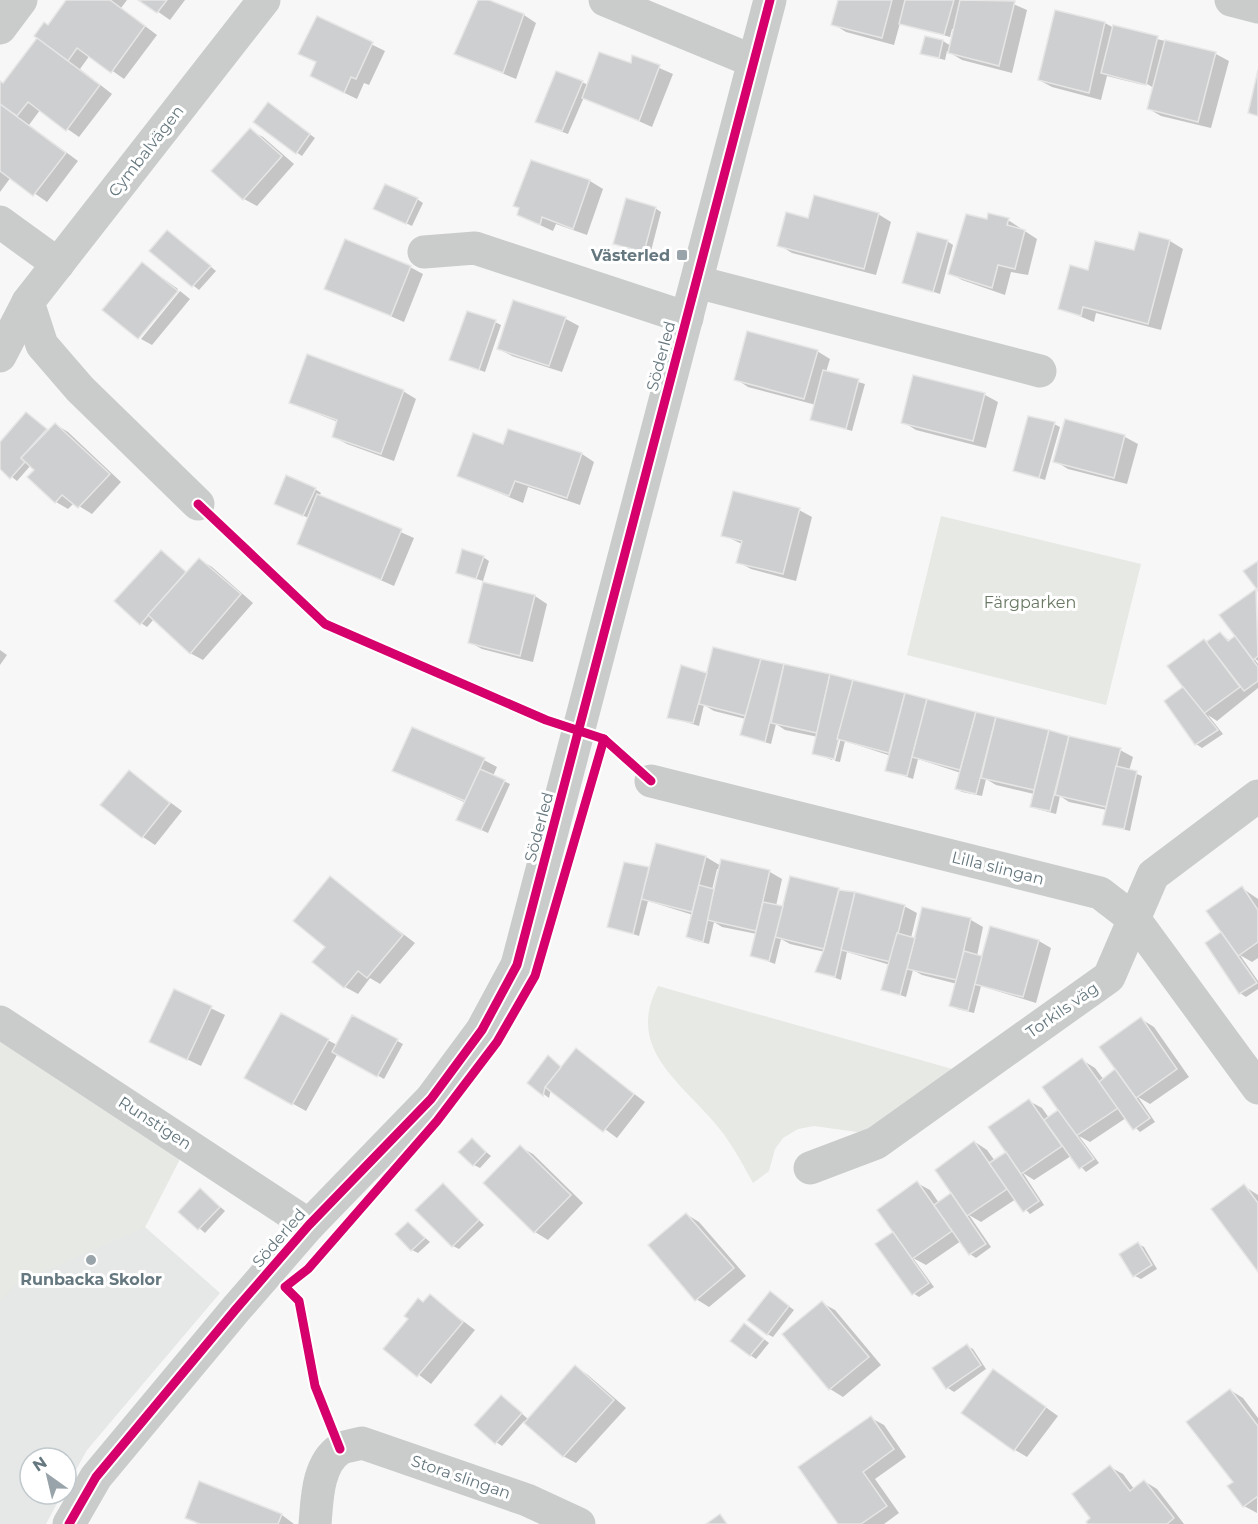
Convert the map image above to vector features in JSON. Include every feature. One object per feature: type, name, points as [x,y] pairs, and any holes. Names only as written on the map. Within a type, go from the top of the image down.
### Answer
[{"type":"street","points":[[0,28],[21,0]]},
{"type":"street","name":"Cymbalvägen","points":[[0,356],[28,302],[264,0]]},
{"type":"street","points":[[605,0],[753,61]]},
{"type":"street","name":"Söderled","points":[[69,1524],[96,1476],[309,1226],[431,1099],[482,1030],[517,965],[770,0]]},
{"type":"street","points":[[1231,0],[1258,7]]},
{"type":"street","points":[[0,222],[58,264]]},
{"type":"street","name":"Söderled","points":[[424,252],[475,248],[687,318]]},
{"type":"street","points":[[697,282],[1040,371]]},
{"type":"street","points":[[28,302],[42,345],[80,389],[198,504]]},
{"type":"street","name":"Lilla slingan","points":[[651,781],[1100,893],[1135,920],[1258,1088]]},
{"type":"street","name":"Torkils väg","points":[[810,1168],[876,1143],[1109,977],[1153,875],[1258,796]]},
{"type":"street","name":"Runstigen","points":[[0,1022],[309,1226]]},
{"type":"street","name":"Stora slingan","points":[[315,1524],[319,1491],[326,1465],[340,1449],[362,1443],[527,1500],[579,1524]]},
{"type":"shaded area","name":"Runbacka Skolor","points":[[0,1022],[187,1145],[145,1227],[220,1293],[87,1450],[78,1466],[78,1446],[18,1446],[18,1506],[56,1506],[46,1524],[0,1524]]},
{"type":"green space","name":"Färgparken","points":[[941,516],[1141,564],[1106,705],[907,655]]},
{"type":"green space","points":[[658,986],[963,1072],[878,1130],[857,1132],[814,1126],[798,1129],[783,1138],[775,1149],[769,1171],[753,1183],[725,1136],[672,1076],[660,1061],[652,1045],[648,1027],[650,1008]]},
{"type":"green space","points":[[0,1022],[187,1145],[145,1227],[16,1284],[0,1301]]},
{"type":"building","points":[[66,0],[110,0],[145,26],[111,73],[77,48],[68,61],[34,36],[44,22],[48,25]]},
{"type":"building","points":[[138,0],[167,0],[157,13]]},
{"type":"building","points":[[478,0],[489,0],[524,14],[503,73],[454,54]]},
{"type":"building","points":[[838,0],[892,0],[882,38],[831,25]]},
{"type":"building","points":[[905,0],[954,0],[944,35],[899,24]]},
{"type":"building","points":[[960,0],[1015,1],[999,66],[948,53]]},
{"type":"building","points":[[1055,10],[1105,22],[1089,93],[1038,80]]},
{"type":"building","points":[[317,16],[373,42],[356,79],[351,77],[344,93],[310,76],[316,62],[298,54]]},
{"type":"building","points":[[1113,25],[1158,36],[1146,85],[1101,73]]},
{"type":"building","points":[[925,36],[943,40],[939,58],[920,54]]},
{"type":"building","points":[[37,38],[100,85],[66,131],[28,102],[17,116],[0,104],[0,81],[3,83]]},
{"type":"building","points":[[1165,40],[1216,52],[1198,122],[1147,109]]},
{"type":"building","points":[[599,52],[631,63],[632,55],[660,65],[639,121],[582,98]]},
{"type":"building","points":[[1258,70],[1258,116],[1248,113]]},
{"type":"building","points":[[556,71],[583,81],[562,131],[535,122]]},
{"type":"building","points":[[268,102],[310,134],[296,154],[253,122]]},
{"type":"building","points":[[0,104],[66,153],[33,196],[0,171]]},
{"type":"building","points":[[250,128],[282,156],[243,200],[211,171]]},
{"type":"building","points":[[531,160],[590,180],[573,229],[542,217],[540,225],[517,215],[519,208],[513,206]]},
{"type":"building","points":[[385,184],[418,198],[406,224],[373,209]]},
{"type":"building","points":[[814,195],[879,213],[864,269],[777,246],[786,212],[808,218]]},
{"type":"building","points":[[626,198],[656,207],[644,252],[613,244]]},
{"type":"building","points":[[988,213],[1009,218],[1007,225],[1025,230],[1015,269],[998,265],[992,288],[948,274],[966,214],[987,219]]},
{"type":"building","points":[[167,230],[211,266],[192,287],[149,251]]},
{"type":"building","points":[[917,232],[948,240],[933,292],[902,283]]},
{"type":"building","points":[[1139,232],[1170,240],[1148,324],[1083,307],[1081,316],[1058,309],[1070,265],[1088,270],[1095,241],[1134,250]]},
{"type":"building","points":[[345,239],[411,266],[391,316],[324,289]]},
{"type":"building","points":[[142,262],[178,291],[138,339],[102,310]]},
{"type":"building","points":[[513,300],[566,317],[549,366],[497,349]]},
{"type":"building","points":[[467,311],[496,320],[479,370],[449,360]]},
{"type":"building","points":[[747,331],[818,350],[804,399],[734,380]]},
{"type":"building","points":[[307,354],[404,390],[381,454],[332,437],[337,420],[289,403]]},
{"type":"building","points":[[823,370],[859,379],[846,429],[810,420]]},
{"type":"building","points":[[913,375],[985,393],[973,441],[901,423]]},
{"type":"building","points":[[26,412],[47,429],[21,458],[25,462],[10,479],[0,469],[0,442]]},
{"type":"building","points":[[1028,416],[1055,422],[1039,478],[1013,471]]},
{"type":"building","points":[[1065,419],[1125,435],[1114,478],[1053,462]]},
{"type":"building","points":[[55,423],[110,474],[78,508],[62,495],[55,503],[27,477],[34,470],[21,458]]},
{"type":"building","points":[[508,429],[582,453],[567,498],[515,481],[509,496],[457,476],[473,433],[503,444]]},
{"type":"building","points":[[286,475],[316,488],[303,516],[274,504]]},
{"type":"building","points":[[733,491],[800,508],[783,574],[736,563],[742,541],[721,536]]},
{"type":"building","points":[[317,494],[402,529],[381,580],[297,544]]},
{"type":"building","points":[[462,549],[484,556],[476,579],[456,573]]},
{"type":"building","points":[[161,550],[186,572],[140,625],[114,601]]},
{"type":"building","points":[[199,558],[241,594],[190,654],[148,615]]},
{"type":"building","points":[[1258,561],[1258,591],[1243,571]]},
{"type":"building","points":[[483,582],[535,595],[520,656],[468,643]]},
{"type":"building","points":[[1256,589],[1258,656],[1253,660],[1219,615]]},
{"type":"building","points":[[1220,632],[1228,641],[1235,636],[1258,667],[1258,681],[1244,691],[1206,642]]},
{"type":"building","points":[[1204,639],[1240,687],[1203,714],[1167,666]]},
{"type":"building","points":[[713,647],[761,659],[746,716],[699,704]]},
{"type":"building","points":[[761,659],[784,664],[765,742],[740,735]]},
{"type":"building","points":[[784,664],[830,674],[817,733],[771,723]]},
{"type":"building","points":[[681,665],[707,673],[693,723],[667,718]]},
{"type":"building","points":[[830,674],[853,680],[834,759],[812,754]]},
{"type":"building","points":[[853,680],[905,693],[889,753],[837,739]]},
{"type":"building","points":[[1183,687],[1218,730],[1195,745],[1164,701]]},
{"type":"building","points":[[905,693],[927,699],[907,776],[885,771]]},
{"type":"building","points":[[927,699],[976,712],[960,770],[912,757]]},
{"type":"building","points":[[976,712],[996,717],[976,794],[955,789]]},
{"type":"building","points":[[996,717],[1049,730],[1034,790],[981,778]]},
{"type":"building","points":[[412,727],[485,758],[465,801],[392,771]]},
{"type":"building","points":[[1049,730],[1069,736],[1050,811],[1030,807]]},
{"type":"building","points":[[1069,736],[1121,748],[1106,807],[1055,795]]},
{"type":"building","points":[[1116,766],[1137,771],[1124,829],[1102,825]]},
{"type":"building","points":[[480,769],[505,780],[481,830],[456,820]]},
{"type":"building","points":[[129,770],[170,803],[142,838],[100,805]]},
{"type":"building","points":[[656,843],[706,856],[692,912],[641,899]]},
{"type":"building","points":[[721,859],[770,870],[756,931],[707,920]]},
{"type":"building","points":[[624,862],[649,867],[633,934],[607,927]]},
{"type":"building","points":[[330,876],[403,935],[367,978],[358,971],[344,988],[312,962],[325,947],[293,921]]},
{"type":"building","points":[[790,876],[839,888],[824,949],[775,937]]},
{"type":"building","points":[[699,885],[714,889],[703,942],[686,937]]},
{"type":"building","points":[[1242,886],[1258,910],[1258,942],[1238,956],[1206,911]]},
{"type":"building","points":[[839,890],[855,892],[835,977],[815,972],[824,949]]},
{"type":"building","points":[[855,892],[905,905],[891,962],[841,950]]},
{"type":"building","points":[[763,902],[783,906],[769,961],[750,956]]},
{"type":"building","points":[[922,907],[971,918],[957,980],[907,969]]},
{"type":"building","points":[[990,926],[1039,940],[1023,997],[974,984]]},
{"type":"building","points":[[1221,932],[1257,983],[1239,994],[1205,943]]},
{"type":"building","points":[[897,933],[915,938],[900,995],[881,990]]},
{"type":"building","points":[[964,951],[982,956],[968,1011],[949,1006]]},
{"type":"building","points":[[174,989],[212,1006],[187,1060],[149,1042]]},
{"type":"building","points":[[281,1013],[329,1039],[292,1105],[244,1078]]},
{"type":"building","points":[[352,1015],[398,1039],[377,1077],[332,1052]]},
{"type":"building","points":[[1141,1017],[1177,1069],[1136,1098],[1099,1047]]},
{"type":"building","points":[[576,1048],[634,1094],[603,1132],[545,1087]]},
{"type":"building","points":[[548,1055],[561,1067],[545,1087],[543,1096],[527,1083]]},
{"type":"building","points":[[1082,1058],[1118,1108],[1076,1136],[1042,1087]]},
{"type":"building","points":[[1115,1069],[1150,1118],[1133,1130],[1099,1082]]},
{"type":"building","points":[[1029,1099],[1062,1146],[1021,1174],[988,1127]]},
{"type":"building","points":[[1058,1110],[1094,1159],[1079,1169],[1044,1120]]},
{"type":"building","points":[[472,1138],[486,1152],[473,1166],[458,1152]]},
{"type":"building","points":[[974,1141],[1007,1189],[967,1216],[935,1170]]},
{"type":"building","points":[[520,1145],[571,1195],[534,1233],[483,1183]]},
{"type":"building","points":[[1006,1152],[1039,1201],[1023,1212],[989,1163]]},
{"type":"building","points":[[917,1181],[952,1231],[912,1259],[877,1210]]},
{"type":"building","points":[[443,1183],[479,1220],[452,1247],[415,1210]]},
{"type":"building","points":[[1244,1184],[1258,1203],[1258,1272],[1211,1209]]},
{"type":"building","points":[[200,1188],[220,1207],[198,1230],[178,1212]]},
{"type":"building","points":[[951,1193],[986,1244],[969,1255],[934,1205]]},
{"type":"building","points":[[686,1213],[734,1268],[695,1301],[648,1245]]},
{"type":"building","points":[[408,1222],[425,1238],[411,1251],[395,1234]]},
{"type":"building","points":[[893,1232],[929,1283],[912,1295],[875,1244]]},
{"type":"building","points":[[1138,1242],[1152,1265],[1133,1277],[1119,1254]]},
{"type":"building","points":[[770,1291],[789,1306],[767,1335],[747,1320]]},
{"type":"building","points":[[430,1294],[463,1322],[417,1377],[383,1349],[408,1319],[404,1316],[418,1298],[423,1302]]},
{"type":"building","points":[[822,1301],[869,1357],[829,1390],[782,1334]]},
{"type":"building","points":[[744,1323],[764,1339],[750,1356],[730,1341]]},
{"type":"building","points":[[967,1344],[981,1365],[946,1389],[932,1368]]},
{"type":"building","points":[[575,1365],[614,1400],[563,1457],[524,1423]]},
{"type":"building","points":[[993,1369],[1046,1407],[1014,1451],[961,1413]]},
{"type":"building","points":[[1230,1389],[1258,1426],[1258,1496],[1243,1507],[1227,1486],[1233,1482],[1186,1422]]},
{"type":"building","points":[[501,1395],[522,1413],[495,1444],[474,1425]]},
{"type":"building","points":[[871,1416],[894,1449],[863,1472],[887,1506],[861,1524],[838,1524],[798,1467]]},
{"type":"building","points":[[1110,1465],[1130,1491],[1144,1480],[1174,1518],[1167,1524],[1088,1524],[1086,1522],[1090,1518],[1072,1494]]},
{"type":"building","points":[[199,1481],[282,1514],[278,1524],[200,1524],[185,1518]]},
{"type":"building","points":[[720,1514],[727,1524],[706,1524]]},
{"type":"cycle path","points":[[69,1524],[96,1477],[236,1309],[309,1225],[431,1099],[482,1030],[517,965],[770,0]]},
{"type":"cycle path","points":[[198,504],[325,624],[546,720],[604,739],[651,781]]},
{"type":"cycle path","points":[[340,1449],[315,1386],[299,1301],[285,1287],[308,1269],[437,1121],[497,1042],[535,976],[604,739]]},
{"type":"place","name":"Västerled","points":[[682,255]]},
{"type":"place","name":"Runbacka Skolor","points":[[91,1260]]}]
